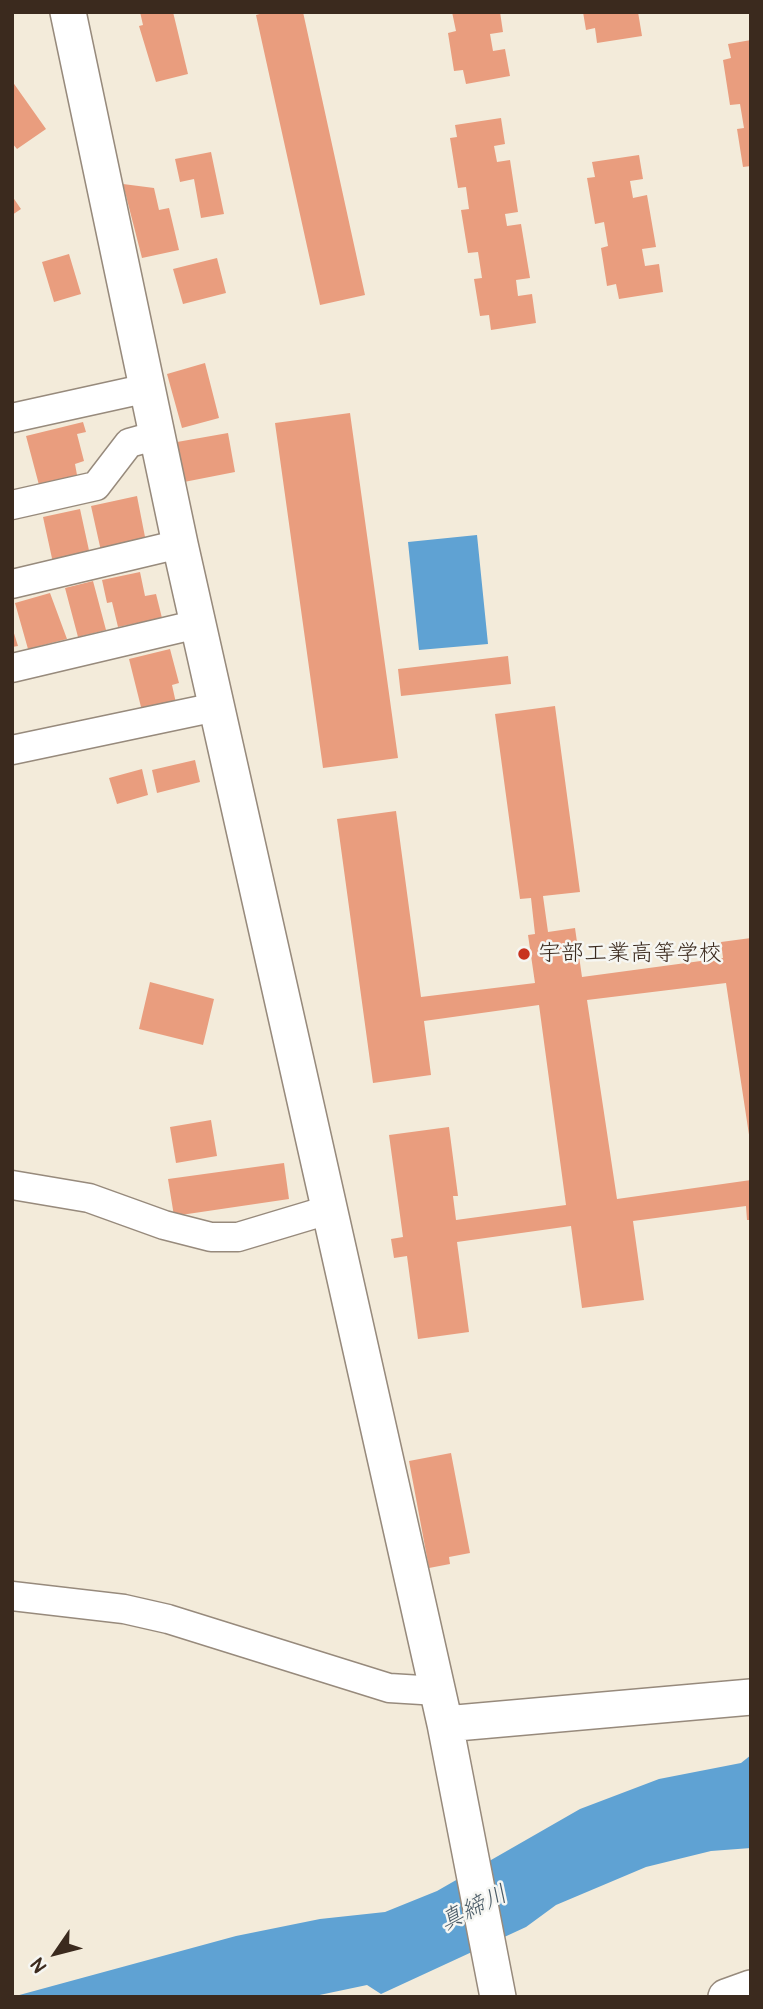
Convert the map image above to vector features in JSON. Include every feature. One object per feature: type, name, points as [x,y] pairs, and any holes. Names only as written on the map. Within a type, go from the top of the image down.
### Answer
[{"type":"street","points":[[68,12],[180,544],[441,1708],[495,1984]]},
{"type":"street","points":[[12,418],[148,388]]},
{"type":"street","points":[[12,505],[96,486],[129,443],[158,435]]},
{"type":"street","points":[[12,584],[180,544]]},
{"type":"street","points":[[12,668],[198,624]]},
{"type":"street","points":[[12,750],[216,707]]},
{"type":"street","points":[[12,1185],[89,1198],[164,1225],[211,1237],[238,1237],[328,1210]]},
{"type":"street","points":[[12,1596],[124,1609],[168,1619],[389,1688],[441,1708],[751,1697]]},
{"type":"street","points":[[726,1997],[751,1987]]},
{"type":"water","points":[[477,535],[488,644],[419,650],[408,542]]},
{"type":"water","name":"真締川","points":[[751,1755],[751,1848],[711,1851],[646,1867],[556,1905],[526,1927],[381,1994],[367,1985],[310,1997],[12,1997],[236,1936],[320,1919],[385,1912],[437,1891],[580,1809],[659,1779],[741,1763]]},
{"type":"building","points":[[140,12],[173,12],[188,74],[156,82],[139,26],[143,25]]},
{"type":"building","points":[[267,12],[303,12],[365,295],[320,305],[256,15]]},
{"type":"building","points":[[452,12],[500,12],[503,32],[490,34],[493,51],[505,49],[510,76],[466,84],[463,70],[454,71],[448,33],[456,31]]},
{"type":"building","points":[[583,12],[638,12],[642,36],[597,43],[595,28],[586,30]]},
{"type":"building","points":[[751,40],[751,166],[743,167],[737,129],[744,128],[740,104],[730,105],[723,60],[731,58],[728,44]]},
{"type":"building","points":[[12,81],[46,129],[17,149],[12,143]]},
{"type":"building","points":[[501,118],[505,144],[494,146],[497,162],[510,160],[518,212],[505,214],[507,226],[521,224],[530,278],[516,280],[518,296],[532,294],[536,323],[491,330],[489,315],[480,316],[474,279],[482,278],[478,252],[468,253],[461,210],[469,209],[466,187],[458,188],[450,138],[457,137],[455,125]]},
{"type":"building","points":[[211,152],[224,214],[201,218],[194,179],[180,182],[175,159]]},
{"type":"building","points":[[639,155],[643,179],[630,181],[633,198],[647,195],[656,247],[642,249],[645,266],[659,264],[663,292],[619,299],[616,284],[607,286],[601,248],[608,246],[604,222],[595,224],[587,178],[595,177],[592,162]]},
{"type":"building","points":[[123,184],[154,188],[159,210],[169,208],[179,250],[142,258]]},
{"type":"building","points":[[12,196],[21,209],[12,215]]},
{"type":"building","points":[[69,254],[81,294],[54,302],[42,262]]},
{"type":"building","points":[[217,258],[226,293],[183,304],[173,269]]},
{"type":"building","points":[[205,363],[219,418],[182,428],[167,374]]},
{"type":"building","points":[[350,413],[398,758],[323,768],[275,423]]},
{"type":"building","points":[[83,422],[86,432],[77,434],[84,461],[75,464],[77,475],[39,485],[26,436]]},
{"type":"building","points":[[228,433],[235,472],[184,482],[177,442]]},
{"type":"building","points":[[137,496],[146,542],[101,551],[91,506]]},
{"type":"building","points":[[80,509],[90,555],[53,563],[43,517]]},
{"type":"building","points":[[140,572],[145,596],[156,594],[162,618],[118,627],[112,602],[107,603],[102,580]]},
{"type":"building","points":[[93,581],[106,630],[78,637],[65,588]]},
{"type":"building","points":[[50,593],[67,639],[28,649],[15,603]]},
{"type":"building","points":[[12,627],[18,646],[12,647]]},
{"type":"building","points":[[170,649],[179,683],[172,685],[176,703],[142,711],[129,659]]},
{"type":"building","points":[[508,656],[511,684],[401,696],[398,669]]},
{"type":"building","points":[[555,706],[580,892],[543,896],[548,932],[575,928],[582,977],[723,958],[721,942],[751,938],[751,1148],[726,983],[587,1000],[617,1199],[751,1180],[751,1220],[747,1220],[746,1206],[633,1221],[644,1300],[582,1308],[571,1226],[457,1242],[469,1332],[418,1339],[407,1256],[394,1258],[391,1239],[403,1237],[389,1135],[449,1127],[458,1196],[453,1196],[456,1220],[566,1205],[539,1005],[424,1021],[431,1075],[373,1083],[337,819],[396,811],[421,997],[535,983],[528,935],[535,934],[531,898],[520,899],[495,714]]},
{"type":"building","points":[[195,760],[200,782],[157,793],[152,770]]},
{"type":"building","points":[[142,769],[148,795],[117,804],[109,778]]},
{"type":"building","points":[[150,982],[214,999],[203,1045],[139,1029]]},
{"type":"building","points":[[211,1120],[217,1156],[176,1163],[170,1127]]},
{"type":"building","points":[[284,1163],[289,1199],[174,1216],[168,1179]]},
{"type":"building","points":[[451,1453],[470,1553],[449,1557],[450,1564],[429,1568],[409,1461]]},
{"type":"place","name":"宇部工業高等学校","points":[[524,954]]}]
